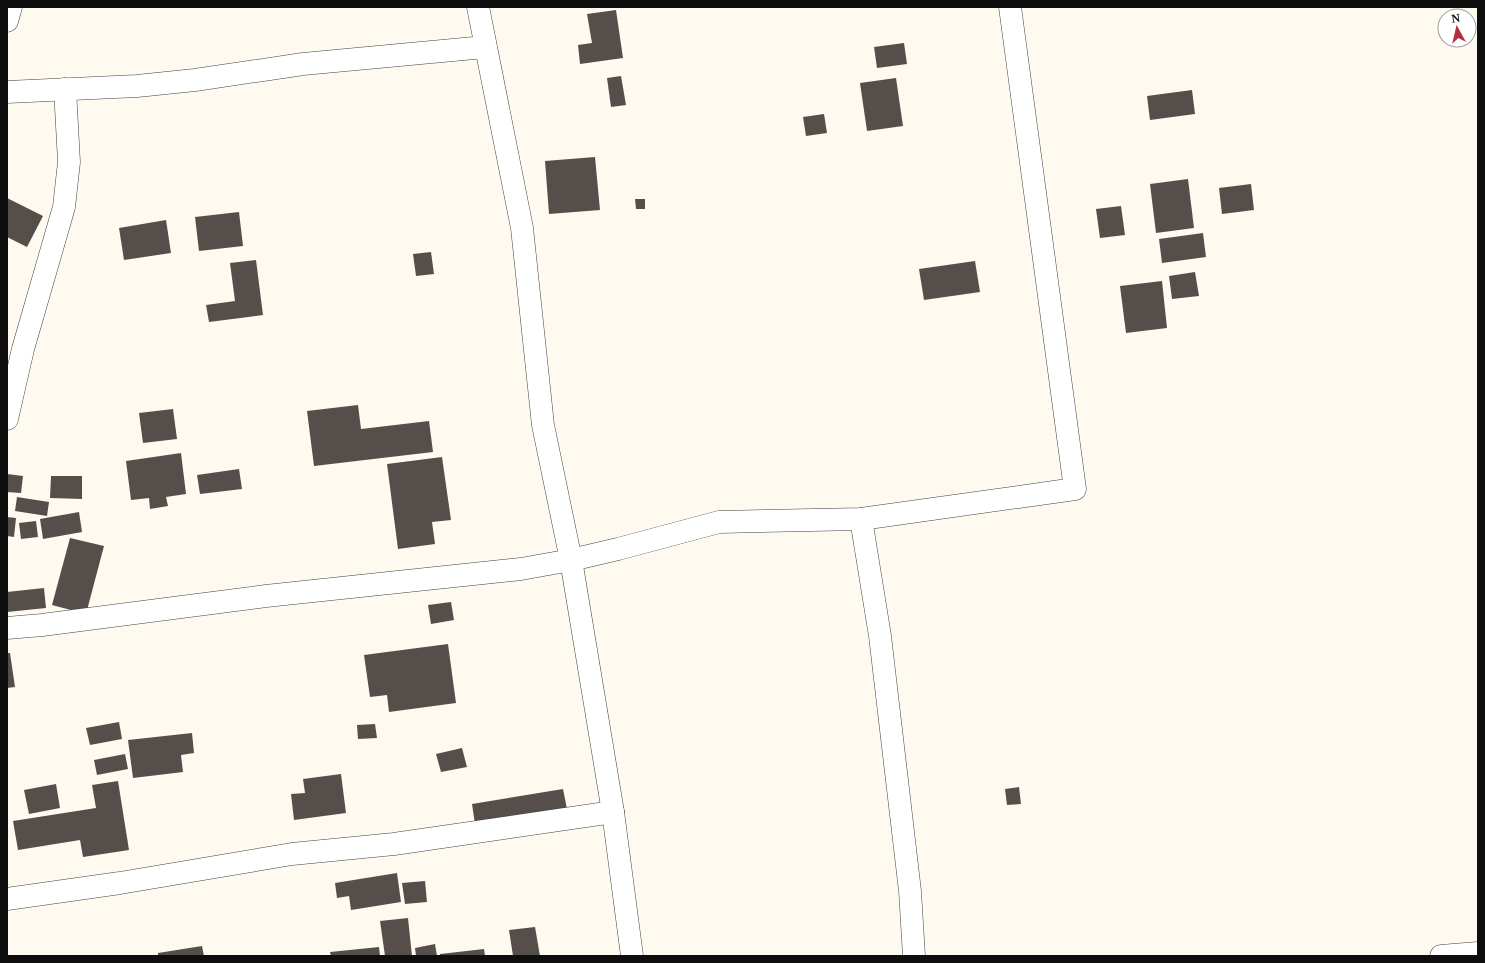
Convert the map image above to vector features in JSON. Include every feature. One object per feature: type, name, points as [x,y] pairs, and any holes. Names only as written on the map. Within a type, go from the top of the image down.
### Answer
[{"type":"street","points":[[7,21],[11,7]]},
{"type":"street","points":[[478,7],[522,228],[543,425],[571,560],[613,812],[632,956]]},
{"type":"street","points":[[7,628],[42,625],[266,596],[521,569],[571,560],[618,549],[719,522],[861,519],[1075,488],[1010,7]]},
{"type":"street","points":[[7,92],[137,86],[195,80],[303,64],[485,47]]},
{"type":"street","points":[[7,418],[23,349],[64,207],[69,162],[65,89]]},
{"type":"street","points":[[861,519],[880,636],[910,891],[914,956]]},
{"type":"street","points":[[7,899],[120,883],[292,854],[394,844],[613,812]]},
{"type":"street","points":[[1441,956],[1478,953]]},
{"type":"building","points":[[616,10],[623,58],[580,64],[578,45],[592,43],[587,14]]},
{"type":"building","points":[[904,43],[907,64],[877,68],[874,47]]},
{"type":"building","points":[[621,76],[626,105],[611,107],[607,78]]},
{"type":"building","points":[[896,78],[903,126],[867,131],[860,83]]},
{"type":"building","points":[[1192,90],[1195,114],[1150,120],[1147,96]]},
{"type":"building","points":[[824,114],[827,133],[806,136],[803,117]]},
{"type":"building","points":[[595,157],[600,210],[549,214],[545,161]]},
{"type":"building","points":[[1188,179],[1194,228],[1156,233],[1150,184]]},
{"type":"building","points":[[1251,184],[1254,210],[1222,214],[1219,188]]},
{"type":"building","points":[[7,198],[43,216],[27,247],[7,237]]},
{"type":"building","points":[[635,199],[645,199],[645,209],[636,209]]},
{"type":"building","points":[[1121,206],[1125,235],[1100,238],[1096,209]]},
{"type":"building","points":[[239,212],[243,246],[199,251],[195,217]]},
{"type":"building","points":[[166,220],[171,253],[124,260],[119,228]]},
{"type":"building","points":[[1203,233],[1206,257],[1162,263],[1159,239]]},
{"type":"building","points":[[431,252],[434,274],[416,276],[413,254]]},
{"type":"building","points":[[256,260],[263,315],[209,322],[206,305],[235,301],[230,263]]},
{"type":"building","points":[[975,261],[980,292],[924,300],[919,269]]},
{"type":"building","points":[[1195,272],[1199,296],[1172,299],[1169,276]]},
{"type":"building","points":[[1162,281],[1167,328],[1126,333],[1120,286]]},
{"type":"building","points":[[358,405],[361,429],[429,421],[433,452],[314,466],[307,411]]},
{"type":"building","points":[[173,409],[177,439],[143,443],[139,413]]},
{"type":"building","points":[[181,453],[186,494],[166,497],[168,506],[150,509],[149,498],[131,500],[126,461]]},
{"type":"building","points":[[442,457],[451,520],[432,522],[435,544],[398,549],[387,464]]},
{"type":"building","points":[[239,469],[242,489],[200,494],[197,475]]},
{"type":"building","points":[[7,474],[23,476],[21,493],[7,492]]},
{"type":"building","points":[[51,476],[82,476],[82,499],[50,498]]},
{"type":"building","points":[[17,497],[49,502],[47,516],[15,511]]},
{"type":"building","points":[[79,512],[82,532],[43,539],[40,519]]},
{"type":"building","points":[[7,517],[16,518],[14,537],[7,536]]},
{"type":"building","points":[[36,521],[38,537],[21,539],[19,523]]},
{"type":"building","points":[[70,538],[104,546],[86,614],[52,605]]},
{"type":"building","points":[[44,588],[46,608],[7,612],[7,592]]},
{"type":"building","points":[[451,602],[454,620],[431,624],[428,605]]},
{"type":"building","points":[[448,644],[456,703],[389,712],[387,695],[370,697],[364,655]]},
{"type":"building","points":[[7,653],[10,653],[15,687],[7,688]]},
{"type":"building","points":[[119,722],[122,739],[90,745],[86,728]]},
{"type":"building","points":[[375,724],[377,738],[358,739],[357,725]]},
{"type":"building","points":[[192,733],[194,753],[181,755],[183,772],[133,778],[128,740]]},
{"type":"building","points":[[462,748],[467,767],[441,772],[436,754]]},
{"type":"building","points":[[125,754],[128,769],[97,775],[94,760]]},
{"type":"building","points":[[341,774],[346,813],[294,820],[291,794],[305,793],[303,779]]},
{"type":"building","points":[[118,781],[129,850],[83,857],[80,840],[18,850],[13,821],[96,808],[92,785]]},
{"type":"building","points":[[56,784],[60,808],[29,814],[24,790]]},
{"type":"building","points":[[1019,787],[1021,804],[1007,805],[1005,789]]},
{"type":"building","points":[[563,789],[567,809],[475,824],[472,804]]},
{"type":"building","points":[[397,873],[401,902],[351,910],[349,896],[337,898],[335,883]]},
{"type":"building","points":[[425,881],[427,902],[405,904],[402,883]]},
{"type":"building","points":[[408,918],[412,956],[385,956],[380,921]]},
{"type":"building","points":[[535,927],[540,956],[513,956],[509,930]]},
{"type":"building","points":[[435,944],[437,956],[416,956],[415,948]]},
{"type":"building","points":[[202,946],[204,956],[158,956],[158,953]]},
{"type":"building","points":[[379,947],[380,956],[331,956],[330,952]]},
{"type":"building","points":[[484,949],[485,956],[440,956],[440,954]]}]
